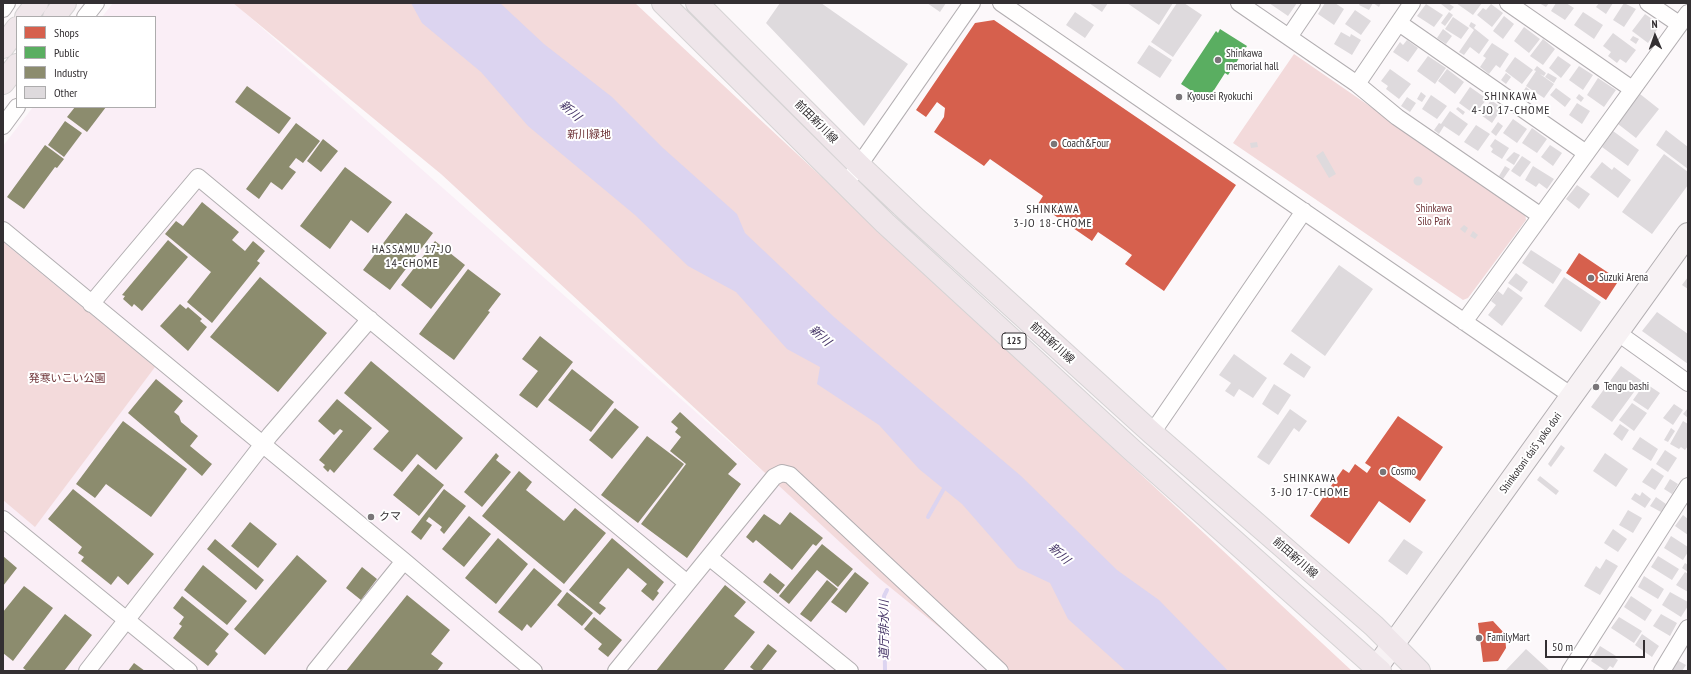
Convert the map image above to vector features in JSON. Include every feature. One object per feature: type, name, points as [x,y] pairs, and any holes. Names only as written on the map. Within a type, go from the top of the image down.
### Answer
[{"type":"main road","points":[[27,16],[37,3]]},
{"type":"main road","points":[[55,16],[65,3]]},
{"type":"main road","name":"前田新川線","points":[[663,3],[891,228],[1132,450],[1376,670]]},
{"type":"main road","name":"前田新川線","points":[[697,3],[860,166],[915,218],[1152,433],[1374,626],[1419,671]]},
{"type":"main road","points":[[3,47],[16,29]]},
{"type":"main road","points":[[3,83],[16,66]]},
{"type":"street","points":[[3,9],[7,3]]},
{"type":"street","points":[[86,16],[96,3]]},
{"type":"street","points":[[846,184],[860,166],[972,3]]},
{"type":"street","points":[[1001,3],[1572,396]]},
{"type":"street","points":[[1239,3],[1357,84],[1397,117],[1541,216]]},
{"type":"street","points":[[1289,37],[1312,3]]},
{"type":"street","points":[[1357,84],[1412,3]]},
{"type":"street","points":[[1508,3],[1632,89]]},
{"type":"street","points":[[1464,322],[1684,19],[1648,3]]},
{"type":"street","points":[[1399,23],[1586,153]]},
{"type":"street","points":[[3,126],[16,108]]},
{"type":"street","points":[[91,304],[198,177],[688,583]]},
{"type":"street","points":[[1152,433],[1304,211]]},
{"type":"street","points":[[3,230],[404,561],[534,671]]},
{"type":"street","name":"Shinkotoni dai5 yoko dori","points":[[1376,670],[1688,234]]},
{"type":"street","points":[[87,671],[263,445],[370,319]]},
{"type":"street","points":[[1618,333],[1688,383]]},
{"type":"street","points":[[616,671],[774,477],[782,473],[790,475],[1000,671]]},
{"type":"street","points":[[1570,671],[1688,486]]},
{"type":"street","points":[[3,519],[189,671]]},
{"type":"street","points":[[709,557],[850,671]]},
{"type":"street","points":[[315,671],[404,561]]},
{"type":"street","points":[[1662,671],[1688,628]]},
{"type":"shaded area","points":[[113,3],[234,3],[759,468],[1026,671],[3,671],[3,146],[32,108],[156,108],[156,16],[103,16]]},
{"type":"green space","name":"新川緑地","points":[[233,3],[635,3],[1352,671],[993,671],[880,579],[441,174]]},
{"type":"green space","name":"Shinkawa Silo Park","points":[[1294,54],[1525,213],[1526,220],[1468,298],[1463,300],[1233,143]]},
{"type":"green space","name":"発寒いこい公園","points":[[3,242],[155,367],[35,527],[3,500]]},
{"type":"water","name":"新川","points":[[411,3],[500,3],[544,44],[612,97],[663,148],[737,214],[745,233],[834,317],[1021,476],[1117,570],[1159,600],[1228,671],[1126,671],[1068,619],[1050,583],[1018,568],[962,504],[919,469],[879,425],[817,384],[820,367],[787,349],[736,292],[688,266],[635,215],[528,126],[481,72],[422,23]]},
{"type":"building: Shops","points":[[994,20],[1236,185],[1164,291],[1125,264],[1132,255],[1098,232],[1092,241],[1038,204],[1043,196],[990,159],[984,166],[934,132],[944,117],[945,108],[937,102],[926,117],[916,110],[975,23]]},
{"type":"building: Shops","points":[[1579,253],[1619,280],[1606,300],[1566,273]]},
{"type":"building: Shops","points":[[1398,416],[1443,447],[1420,481],[1396,465],[1390,475],[1426,500],[1410,523],[1379,501],[1349,544],[1310,516],[1343,469],[1349,473],[1355,464],[1367,473],[1371,467],[1365,463]]},
{"type":"building: Shops","points":[[1493,621],[1505,634],[1506,648],[1498,661],[1483,662],[1478,623]]},
{"type":"building: Public","name":"Shinkawa memorial hall","points":[[1220,29],[1247,46],[1228,75],[1225,73],[1207,101],[1181,84],[1216,31],[1218,33]]},
{"type":"building: Industry","points":[[247,86],[291,118],[279,134],[235,102]]},
{"type":"building: Industry","points":[[74,108],[105,108],[87,132],[67,117]]},
{"type":"building: Industry","points":[[65,121],[82,133],[64,157],[48,145]]},
{"type":"building: Industry","points":[[296,123],[320,141],[303,163],[296,158],[289,167],[296,172],[282,190],[271,182],[259,199],[246,189]]},
{"type":"building: Industry","points":[[323,139],[338,151],[321,172],[307,161]]},
{"type":"building: Industry","points":[[45,145],[64,159],[57,168],[55,167],[24,209],[7,197]]},
{"type":"building: Industry","points":[[345,167],[392,202],[368,233],[351,220],[330,249],[300,226]]},
{"type":"building: Industry","points":[[202,202],[239,232],[232,240],[245,251],[253,241],[265,251],[257,261],[260,263],[212,323],[187,302],[211,272],[165,234],[176,221],[183,226]]},
{"type":"building: Industry","points":[[406,213],[433,233],[390,290],[363,270]]},
{"type":"building: Industry","points":[[168,240],[188,257],[142,311],[134,304],[132,307],[123,299],[125,296],[122,295]]},
{"type":"building: Industry","points":[[435,241],[465,265],[431,309],[401,285]]},
{"type":"building: Industry","points":[[468,269],[501,294],[488,311],[490,312],[454,360],[419,334]]},
{"type":"building: Industry","points":[[260,277],[327,333],[278,392],[210,337]]},
{"type":"building: Industry","points":[[180,304],[186,309],[188,307],[202,319],[200,321],[207,327],[188,351],[160,326]]},
{"type":"building: Industry","points":[[540,336],[573,362],[537,408],[519,395],[538,371],[522,359]]},
{"type":"building: Industry","points":[[371,361],[463,438],[436,470],[417,454],[402,472],[373,449],[389,431],[344,393]]},
{"type":"building: Industry","points":[[572,369],[614,402],[591,432],[548,400]]},
{"type":"building: Industry","points":[[156,379],[183,401],[174,412],[179,416],[181,422],[198,436],[190,446],[212,464],[202,476],[128,413]]},
{"type":"building: Industry","points":[[337,399],[372,428],[334,473],[330,469],[328,472],[323,467],[325,465],[319,460],[343,431],[340,429],[334,435],[318,421]]},
{"type":"building: Industry","points":[[615,408],[639,427],[612,459],[589,440]]},
{"type":"building: Industry","points":[[680,412],[737,464],[728,474],[741,484],[687,558],[641,524],[686,464],[670,451],[681,437],[675,432],[678,428],[671,422]]},
{"type":"building: Industry","points":[[123,421],[187,469],[151,517],[106,484],[95,498],[76,484]]},
{"type":"building: Industry","points":[[647,436],[684,464],[638,523],[601,495]]},
{"type":"building: Industry","points":[[496,453],[499,456],[496,460],[511,472],[482,507],[464,492]]},
{"type":"building: Industry","points":[[418,464],[444,485],[419,516],[393,495]]},
{"type":"building: Industry","points":[[519,471],[532,482],[526,490],[564,521],[575,508],[606,533],[564,584],[482,516]]},
{"type":"building: Industry","points":[[73,489],[154,554],[128,585],[118,576],[111,585],[81,561],[84,557],[78,553],[82,547],[48,519]]},
{"type":"building: Industry","points":[[444,489],[466,506],[444,534],[440,530],[442,527],[429,517],[426,521],[432,525],[421,540],[411,532]]},
{"type":"building: Industry","points":[[790,512],[823,538],[816,546],[813,544],[792,570],[756,540],[753,543],[746,537],[764,514],[780,525]]},
{"type":"building: Industry","points":[[469,516],[491,534],[464,567],[442,549]]},
{"type":"building: Industry","points":[[250,522],[277,544],[258,568],[231,546]]},
{"type":"building: Industry","points":[[498,538],[528,564],[496,604],[465,578]]},
{"type":"building: Industry","points":[[612,538],[664,582],[657,591],[659,593],[653,601],[641,591],[647,584],[628,568],[599,603],[606,608],[600,615],[569,590]]},
{"type":"building: Industry","points":[[215,539],[264,580],[256,590],[207,549]]},
{"type":"building: Industry","points":[[822,544],[853,569],[838,587],[817,570],[789,604],[779,596]]},
{"type":"building: Industry","points":[[297,555],[327,581],[265,655],[234,629]]},
{"type":"building: Industry","points":[[3,556],[17,568],[3,586]]},
{"type":"building: Industry","points":[[203,565],[247,601],[227,625],[184,590]]},
{"type":"building: Industry","points":[[362,567],[377,579],[361,600],[346,588]]},
{"type":"building: Industry","points":[[534,568],[562,591],[531,628],[527,624],[522,631],[498,612]]},
{"type":"building: Industry","points":[[855,572],[869,583],[846,613],[831,602]]},
{"type":"building: Industry","points":[[770,573],[785,585],[778,594],[763,582]]},
{"type":"building: Industry","points":[[827,580],[838,589],[811,622],[800,614]]},
{"type":"building: Industry","points":[[725,585],[746,602],[734,616],[755,632],[723,671],[656,671]]},
{"type":"building: Industry","points":[[24,586],[53,608],[13,661],[3,653],[3,612]]},
{"type":"building: Industry","points":[[567,592],[593,613],[582,626],[557,605]]},
{"type":"building: Industry","points":[[407,595],[450,630],[431,654],[443,663],[437,671],[346,671]]},
{"type":"building: Industry","points":[[182,596],[229,634],[215,651],[218,654],[208,666],[173,638],[182,626],[179,624],[184,617],[173,608]]},
{"type":"building: Industry","points":[[65,614],[92,635],[64,671],[27,671],[23,668]]},
{"type":"building: Industry","points":[[594,617],[622,640],[608,657],[598,649],[602,644],[584,629]]},
{"type":"building: Industry","points":[[768,644],[777,651],[761,671],[755,671],[750,667]]},
{"type":"building: Industry","points":[[134,663],[145,671],[128,671]]},
{"type":"building: Other","points":[[780,3],[821,3],[908,64],[864,126],[766,23]]},
{"type":"building: Other","points":[[927,3],[946,3],[940,12]]},
{"type":"building: Other","points":[[1089,3],[1108,3],[1102,12]]},
{"type":"building: Other","points":[[1127,3],[1173,3],[1159,25]]},
{"type":"building: Other","points":[[1177,3],[1184,3],[1202,15],[1173,57],[1151,42]]},
{"type":"building: Other","points":[[1269,3],[1297,3],[1288,16]]},
{"type":"building: Other","points":[[1325,3],[1335,3],[1344,9],[1334,25],[1318,14]]},
{"type":"building: Other","points":[[1360,3],[1373,3],[1369,10],[1359,5]]},
{"type":"building: Other","points":[[1373,3],[1381,3],[1379,7]]},
{"type":"building: Other","points":[[1441,3],[1448,3],[1454,7],[1450,11]]},
{"type":"building: Other","points":[[1456,3],[1482,3],[1473,15]]},
{"type":"building: Other","points":[[1539,3],[1549,3],[1546,7]]},
{"type":"building: Other","points":[[1556,3],[1566,3],[1574,8],[1565,20],[1551,11]]},
{"type":"building: Other","points":[[1599,3],[1613,3],[1606,14],[1596,7]]},
{"type":"building: Other","points":[[1624,3],[1636,9],[1624,27],[1613,20]]},
{"type":"building: Other","points":[[1426,4],[1443,15],[1434,27],[1417,16]]},
{"type":"building: Other","points":[[1491,4],[1503,13],[1492,27],[1477,15],[1483,8],[1486,10]]},
{"type":"building: Other","points":[[1355,10],[1371,21],[1361,35],[1345,24]]},
{"type":"building: Other","points":[[1075,12],[1094,25],[1085,38],[1066,25]]},
{"type":"building: Other","points":[[1449,12],[1453,15],[1445,26],[1441,23]]},
{"type":"building: Other","points":[[1583,12],[1603,25],[1594,39],[1574,25]]},
{"type":"building: Other","points":[[1645,14],[1652,19],[1650,22],[1658,28],[1648,43],[1632,31]]},
{"type":"building: Other","points":[[1504,16],[1514,24],[1503,39],[1493,31]]},
{"type":"building: Other","points":[[1453,17],[1469,28],[1461,39],[1445,29]]},
{"type":"building: Other","points":[[1471,22],[1476,25],[1474,28],[1489,40],[1479,54],[1470,47],[1464,55],[1459,52],[1474,30],[1469,26]]},
{"type":"building: Other","points":[[1524,27],[1540,39],[1529,53],[1514,41]]},
{"type":"building: Other","points":[[1443,29],[1452,36],[1446,44],[1437,38]]},
{"type":"building: Other","points":[[1341,32],[1350,37],[1351,34],[1361,40],[1352,55],[1334,44]]},
{"type":"building: Other","points":[[1613,33],[1636,50],[1626,63],[1620,59],[1617,63],[1608,56],[1611,52],[1603,46]]},
{"type":"building: Other","points":[[1633,36],[1639,39],[1636,44],[1630,40]]},
{"type":"building: Other","points":[[1543,39],[1555,49],[1543,65],[1530,56]]},
{"type":"building: Other","points":[[1407,40],[1418,48],[1408,62],[1393,52],[1400,42],[1403,45]]},
{"type":"building: Other","points":[[1492,43],[1509,54],[1500,68],[1496,65],[1489,74],[1480,67],[1486,58],[1483,56]]},
{"type":"building: Other","points":[[1149,45],[1172,60],[1160,78],[1137,63]]},
{"type":"building: Other","points":[[1428,56],[1446,68],[1435,84],[1417,71]]},
{"type":"building: Other","points":[[1558,56],[1571,65],[1561,78],[1549,68]]},
{"type":"building: Other","points":[[1515,57],[1533,70],[1522,84],[1505,71]]},
{"type":"building: Other","points":[[1537,66],[1546,73],[1544,76],[1540,74],[1554,84],[1544,98],[1526,86],[1536,71],[1534,70]]},
{"type":"building: Other","points":[[1579,66],[1593,75],[1583,90],[1569,80]]},
{"type":"building: Other","points":[[1390,69],[1411,84],[1399,99],[1386,89],[1388,86],[1381,81]]},
{"type":"building: Other","points":[[1447,69],[1464,82],[1455,94],[1438,81]]},
{"type":"building: Other","points":[[1506,73],[1511,77],[1506,84],[1501,80]]},
{"type":"building: Other","points":[[1548,73],[1557,78],[1554,83],[1545,77]]},
{"type":"building: Other","points":[[1598,78],[1616,90],[1604,107],[1587,95]]},
{"type":"building: Other","points":[[1470,87],[1487,99],[1478,110],[1473,107],[1470,111],[1459,103]]},
{"type":"building: Other","points":[[1526,87],[1531,91],[1525,99],[1520,96]]},
{"type":"building: Other","points":[[1556,88],[1571,99],[1565,107],[1550,95]]},
{"type":"building: Other","points":[[1421,92],[1426,96],[1422,102],[1417,99]]},
{"type":"building: Other","points":[[1579,94],[1584,98],[1581,102],[1576,98]]},
{"type":"building: Other","points":[[1640,94],[1659,109],[1636,138],[1618,124]]},
{"type":"building: Other","points":[[1431,95],[1447,106],[1437,119],[1422,109]]},
{"type":"building: Other","points":[[1407,97],[1416,103],[1410,112],[1401,106]]},
{"type":"building: Other","points":[[1491,100],[1502,108],[1492,123],[1481,115]]},
{"type":"building: Other","points":[[1577,103],[1590,111],[1582,124],[1569,115]]},
{"type":"building: Other","points":[[1458,107],[1465,112],[1463,115],[1456,109]]},
{"type":"building: Other","points":[[1450,111],[1468,124],[1459,136],[1444,126],[1439,134],[1434,130],[1439,123],[1441,124]]},
{"type":"building: Other","points":[[1513,119],[1527,129],[1517,143],[1503,133]]},
{"type":"building: Other","points":[[1498,122],[1503,126],[1496,136],[1491,132]]},
{"type":"building: Other","points":[[1476,125],[1490,134],[1478,151],[1464,142]]},
{"type":"building: Other","points":[[1532,128],[1547,139],[1537,153],[1522,143]]},
{"type":"building: Other","points":[[1666,130],[1688,147],[1688,169],[1656,145]]},
{"type":"building: Other","points":[[1613,131],[1639,150],[1628,166],[1602,147]]},
{"type":"building: Other","points":[[1495,139],[1509,148],[1502,159],[1491,152],[1493,149],[1490,146]]},
{"type":"building: Other","points":[[1257,142],[1258,147],[1251,148],[1250,143]]},
{"type":"building: Other","points":[[1550,145],[1562,153],[1553,166],[1541,157]]},
{"type":"building: Other","points":[[1323,151],[1336,174],[1329,178],[1316,156]]},
{"type":"building: Other","points":[[1514,152],[1520,155],[1514,165],[1506,160]]},
{"type":"building: Other","points":[[1664,154],[1688,172],[1688,185],[1652,234],[1622,212]]},
{"type":"building: Other","points":[[1522,156],[1531,162],[1520,177],[1511,171]]},
{"type":"building: Other","points":[[1602,162],[1612,170],[1614,167],[1631,180],[1618,198],[1590,177]]},
{"type":"building: Other","points":[[1505,166],[1510,169],[1503,179],[1499,176]]},
{"type":"building: Other","points":[[1533,166],[1554,179],[1547,189],[1539,183],[1536,187],[1525,180]]},
{"type":"building: Other","points":[[1416,177],[1420,177],[1422,181],[1420,185],[1416,185],[1414,183],[1414,179]]},
{"type":"building: Other","points":[[1577,185],[1590,194],[1579,209],[1566,199]]},
{"type":"building: Other","points":[[1464,225],[1468,228],[1465,233],[1460,229]]},
{"type":"building: Other","points":[[1473,231],[1478,235],[1475,239],[1470,236]]},
{"type":"building: Other","points":[[1531,250],[1562,270],[1553,284],[1522,263]]},
{"type":"building: Other","points":[[1339,265],[1373,289],[1325,356],[1291,331]]},
{"type":"building: Other","points":[[1516,273],[1528,282],[1521,292],[1508,283]]},
{"type":"building: Other","points":[[1564,277],[1601,302],[1581,332],[1544,306]]},
{"type":"building: Other","points":[[1688,277],[1688,289],[1682,285]]},
{"type":"building: Other","points":[[1508,287],[1523,298],[1502,326],[1488,315],[1496,305],[1491,301],[1498,291],[1503,295]]},
{"type":"building: Other","points":[[1657,312],[1688,334],[1688,364],[1642,331]]},
{"type":"building: Other","points":[[1291,353],[1311,367],[1304,378],[1283,364]]},
{"type":"building: Other","points":[[1234,354],[1267,378],[1253,398],[1239,389],[1234,397],[1225,391],[1231,383],[1219,375]]},
{"type":"building: Other","points":[[1621,366],[1642,381],[1612,422],[1591,407]]},
{"type":"building: Other","points":[[1645,383],[1660,393],[1648,410],[1633,400]]},
{"type":"building: Other","points":[[1274,384],[1291,395],[1278,415],[1262,404]]},
{"type":"building: Other","points":[[1632,403],[1647,413],[1634,431],[1619,420]]},
{"type":"building: Other","points":[[1674,404],[1683,410],[1673,425],[1663,418]]},
{"type":"building: Other","points":[[1688,408],[1688,418],[1683,414]]},
{"type":"building: Other","points":[[1290,409],[1307,421],[1299,432],[1294,428],[1269,465],[1257,457]]},
{"type":"building: Other","points":[[1683,421],[1688,424],[1688,446],[1685,450],[1681,447],[1679,449],[1670,444]]},
{"type":"building: Other","points":[[1620,424],[1629,430],[1622,441],[1613,434]]},
{"type":"building: Other","points":[[1671,428],[1675,431],[1668,442],[1664,440]]},
{"type":"building: Other","points":[[1640,437],[1658,449],[1651,461],[1632,449]]},
{"type":"building: Other","points":[[1561,445],[1565,448],[1551,467],[1548,464]]},
{"type":"building: Other","points":[[1665,450],[1677,458],[1668,472],[1656,464]]},
{"type":"building: Other","points":[[1605,453],[1628,469],[1616,487],[1593,471]]},
{"type":"building: Other","points":[[1652,468],[1664,476],[1655,490],[1642,482]]},
{"type":"building: Other","points":[[1540,476],[1559,491],[1556,495],[1537,480]]},
{"type":"building: Other","points":[[1670,479],[1678,484],[1672,494],[1664,489]]},
{"type":"building: Other","points":[[1642,492],[1651,499],[1645,508],[1631,499],[1635,493],[1640,496]]},
{"type":"building: Other","points":[[1656,497],[1666,504],[1661,512],[1650,506]]},
{"type":"building: Other","points":[[1628,510],[1642,518],[1633,533],[1619,525]]},
{"type":"building: Other","points":[[1683,515],[1688,519],[1688,535],[1675,526]]},
{"type":"building: Other","points":[[1613,529],[1627,539],[1618,552],[1604,543]]},
{"type":"building: Other","points":[[1671,536],[1688,547],[1688,552],[1683,560],[1664,548]]},
{"type":"building: Other","points":[[1404,539],[1423,552],[1407,575],[1388,561]]},
{"type":"building: Other","points":[[1658,556],[1679,569],[1672,580],[1651,567]]},
{"type":"building: Other","points":[[1606,559],[1618,566],[1600,595],[1584,586],[1596,566],[1600,569]]},
{"type":"building: Other","points":[[1685,563],[1688,565],[1688,572],[1682,568]]},
{"type":"building: Other","points":[[1685,572],[1688,574],[1688,592],[1676,585]]},
{"type":"building: Other","points":[[1644,576],[1664,589],[1658,599],[1638,587]]},
{"type":"building: Other","points":[[1670,592],[1688,602],[1688,606],[1681,617],[1662,605]]},
{"type":"building: Other","points":[[1631,596],[1652,610],[1645,621],[1624,607]]},
{"type":"building: Other","points":[[1661,614],[1677,623],[1670,636],[1653,626]]},
{"type":"building: Other","points":[[1619,617],[1642,631],[1634,643],[1611,628]]},
{"type":"building: Other","points":[[1642,634],[1659,646],[1652,657],[1635,645]]},
{"type":"building: Other","points":[[1600,646],[1616,656],[1615,658],[1618,660],[1613,668],[1610,666],[1606,671],[1591,661]]},
{"type":"building: Other","points":[[1526,649],[1550,671],[1505,671]]},
{"type":"building: Other","points":[[1677,660],[1686,665],[1682,671],[1671,671]]},
{"type":"waterway","name":"道庁排水川","points":[[928,517],[946,485]]},
{"type":"waterway","name":"道庁排水川","points":[[885,671],[884,596],[887,590]]},
{"type":"place","name":"Shinkawa memorial hall","points":[[1218,60]]},
{"type":"place","name":"Kyousei Ryokuchi","points":[[1179,97]]},
{"type":"place","name":"Coach&Four","points":[[1054,144]]},
{"type":"place","name":"Suzuki Arena","points":[[1591,278]]},
{"type":"place","name":"Tengu bashi","points":[[1596,387]]},
{"type":"place","name":"Cosmo","points":[[1383,472]]},
{"type":"place","name":"クマ","points":[[371,517]]},
{"type":"place","name":"FamilyMart","points":[[1479,638]]},
{"type":"district","name":"SHINKAWA 4-JO 17-CHOME","points":[[1511,104]]},
{"type":"district","name":"SHINKAWA 3-JO 18-CHOME","points":[[1053,217]]},
{"type":"district","name":"HASSAMU 17-JO 14-CHOME","points":[[412,257]]},
{"type":"district","name":"SHINKAWA 3-JO 17-CHOME","points":[[1310,486]]}]
